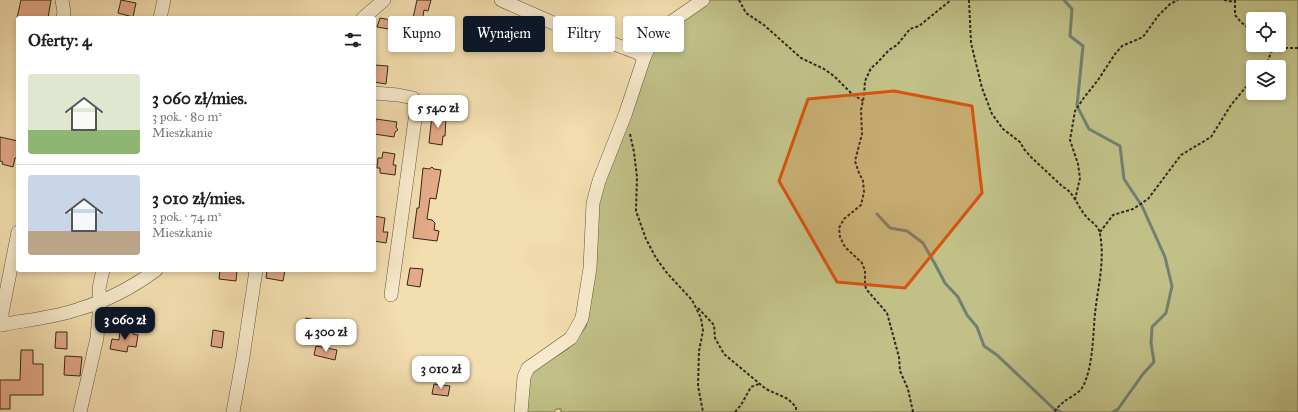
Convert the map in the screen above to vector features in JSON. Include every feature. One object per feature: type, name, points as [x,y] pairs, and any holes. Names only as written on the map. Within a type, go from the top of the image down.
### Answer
[{"type":"street","points":[[62,0],[63,16]]},
{"type":"street","points":[[160,16],[164,0]]},
{"type":"street","points":[[365,16],[384,0]]},
{"type":"street","points":[[501,0],[553,24],[614,44],[638,53],[644,58]]},
{"type":"street","points":[[521,412],[524,377],[528,368],[571,338],[582,318],[590,268],[593,203],[599,182],[625,115],[644,58],[652,40],[661,29],[703,0]]},
{"type":"street","points":[[376,94],[398,95],[413,98],[417,105],[391,295]]},
{"type":"street","points":[[16,242],[1,325],[78,310],[100,302],[129,288],[153,272]]},
{"type":"street","points":[[80,412],[97,338],[100,302],[99,288],[103,272]]},
{"type":"street","points":[[233,412],[244,358],[256,272]]},
{"type":"path","points":[[739,0],[746,13],[764,25],[800,58],[824,69],[834,76],[852,94],[863,101]]},
{"type":"path","points":[[913,412],[908,389],[900,372],[897,351],[887,313],[866,289],[865,271],[862,263],[845,247],[840,237],[839,228],[844,219],[861,205],[864,192],[863,181],[858,173],[855,161],[862,134],[861,110],[865,90],[865,81],[871,68],[889,50],[897,45],[910,29],[920,26],[951,0]]},
{"type":"path","points":[[969,0],[971,43],[982,88],[992,114],[1003,129],[1020,142],[1031,157],[1063,187],[1068,189],[1085,216],[1099,229],[1100,232],[1102,246],[1101,272],[1095,312],[1092,349],[1088,370],[1082,389],[1064,402],[1054,412]]},
{"type":"path","points":[[1075,200],[1080,178],[1078,164],[1070,140],[1075,111],[1082,99],[1098,80],[1122,46],[1143,37],[1158,16],[1170,4],[1178,0]]},
{"type":"path","points":[[1224,0],[1235,1],[1235,15],[1246,26]]},
{"type":"path","points":[[1286,48],[1298,48]]},
{"type":"path","points":[[1268,60],[1271,52]]},
{"type":"path","points":[[1100,232],[1113,215],[1133,209],[1148,199],[1181,155],[1211,137],[1231,105],[1246,87]]},
{"type":"path","points":[[625,115],[634,152],[637,177],[636,211],[646,239],[656,258],[667,274],[692,300],[701,318],[703,331],[699,351],[698,386],[702,412]]},
{"type":"path","points":[[695,306],[714,325],[715,338],[724,354],[766,389],[788,399],[796,407],[796,412]]},
{"type":"path","points":[[736,412],[751,387],[759,384]]},
{"type":"highlighted area","points":[[894,91],[972,106],[982,193],[905,288],[837,282],[779,181],[808,99]]},
{"type":"green space","points":[[708,0],[1298,0],[1298,412],[561,412],[561,409],[556,409],[554,412],[526,412],[528,374],[569,348],[586,327],[593,290],[599,199],[652,52],[684,52],[684,18]]},
{"type":"building","points":[[21,0],[51,0],[48,16],[17,16]]},
{"type":"building","points":[[121,0],[136,3],[133,16],[118,13]]},
{"type":"building","points":[[417,0],[431,0],[428,11],[424,10],[423,16],[413,16]]},
{"type":"building","points":[[380,18],[388,19],[388,29],[377,27]]},
{"type":"building","points":[[376,65],[388,66],[386,84],[376,82]]},
{"type":"building","points":[[440,111],[442,116],[446,117],[445,136],[443,136],[442,145],[429,143],[432,115],[437,115]]},
{"type":"building","points":[[376,119],[397,122],[396,127],[398,130],[395,132],[394,137],[376,134]]},
{"type":"building","points":[[0,137],[16,141],[16,158],[13,167],[2,164],[3,162],[0,161]]},
{"type":"building","points":[[383,152],[395,154],[393,165],[396,165],[395,175],[380,173],[380,168],[377,168],[378,158],[382,158]]},
{"type":"building","points":[[432,167],[434,169],[441,170],[436,199],[430,198],[427,219],[432,220],[435,223],[434,230],[439,231],[437,241],[413,238],[417,208],[419,208],[423,168],[429,169]]},
{"type":"building","points":[[376,216],[385,218],[383,232],[388,232],[386,243],[376,241]]},
{"type":"building","points":[[410,268],[423,269],[420,287],[407,285]]},
{"type":"building","points":[[220,272],[237,272],[236,281],[219,279]]},
{"type":"building","points":[[267,272],[285,272],[283,281],[266,278]]},
{"type":"building","points":[[306,318],[320,321],[317,335],[303,333]]},
{"type":"building","points":[[120,330],[133,332],[133,334],[138,335],[136,347],[128,346],[127,352],[110,349],[112,339],[119,340]]},
{"type":"building","points":[[213,330],[224,332],[222,348],[211,346]]},
{"type":"building","points":[[56,332],[67,332],[67,349],[55,348]]},
{"type":"building","points":[[316,346],[337,350],[335,360],[314,355]]},
{"type":"building","points":[[21,350],[33,350],[33,364],[43,364],[43,395],[10,395],[10,409],[0,409],[0,380],[20,380]]},
{"type":"building","points":[[65,356],[82,357],[80,376],[64,375]]},
{"type":"building","points":[[434,384],[450,386],[448,396],[432,394]]},
{"type":"waterway","points":[[1064,0],[1072,9],[1070,36],[1083,46],[1077,106],[1089,129],[1120,146],[1124,179],[1142,206],[1165,257],[1172,286],[1166,313],[1152,327],[1151,343],[1154,362],[1143,374],[1118,409],[1113,412]]},
{"type":"waterway","points":[[877,214],[890,228],[907,231],[923,243],[945,283],[958,297],[967,315],[977,327],[984,346],[997,355],[1054,409],[1061,412]]}]
